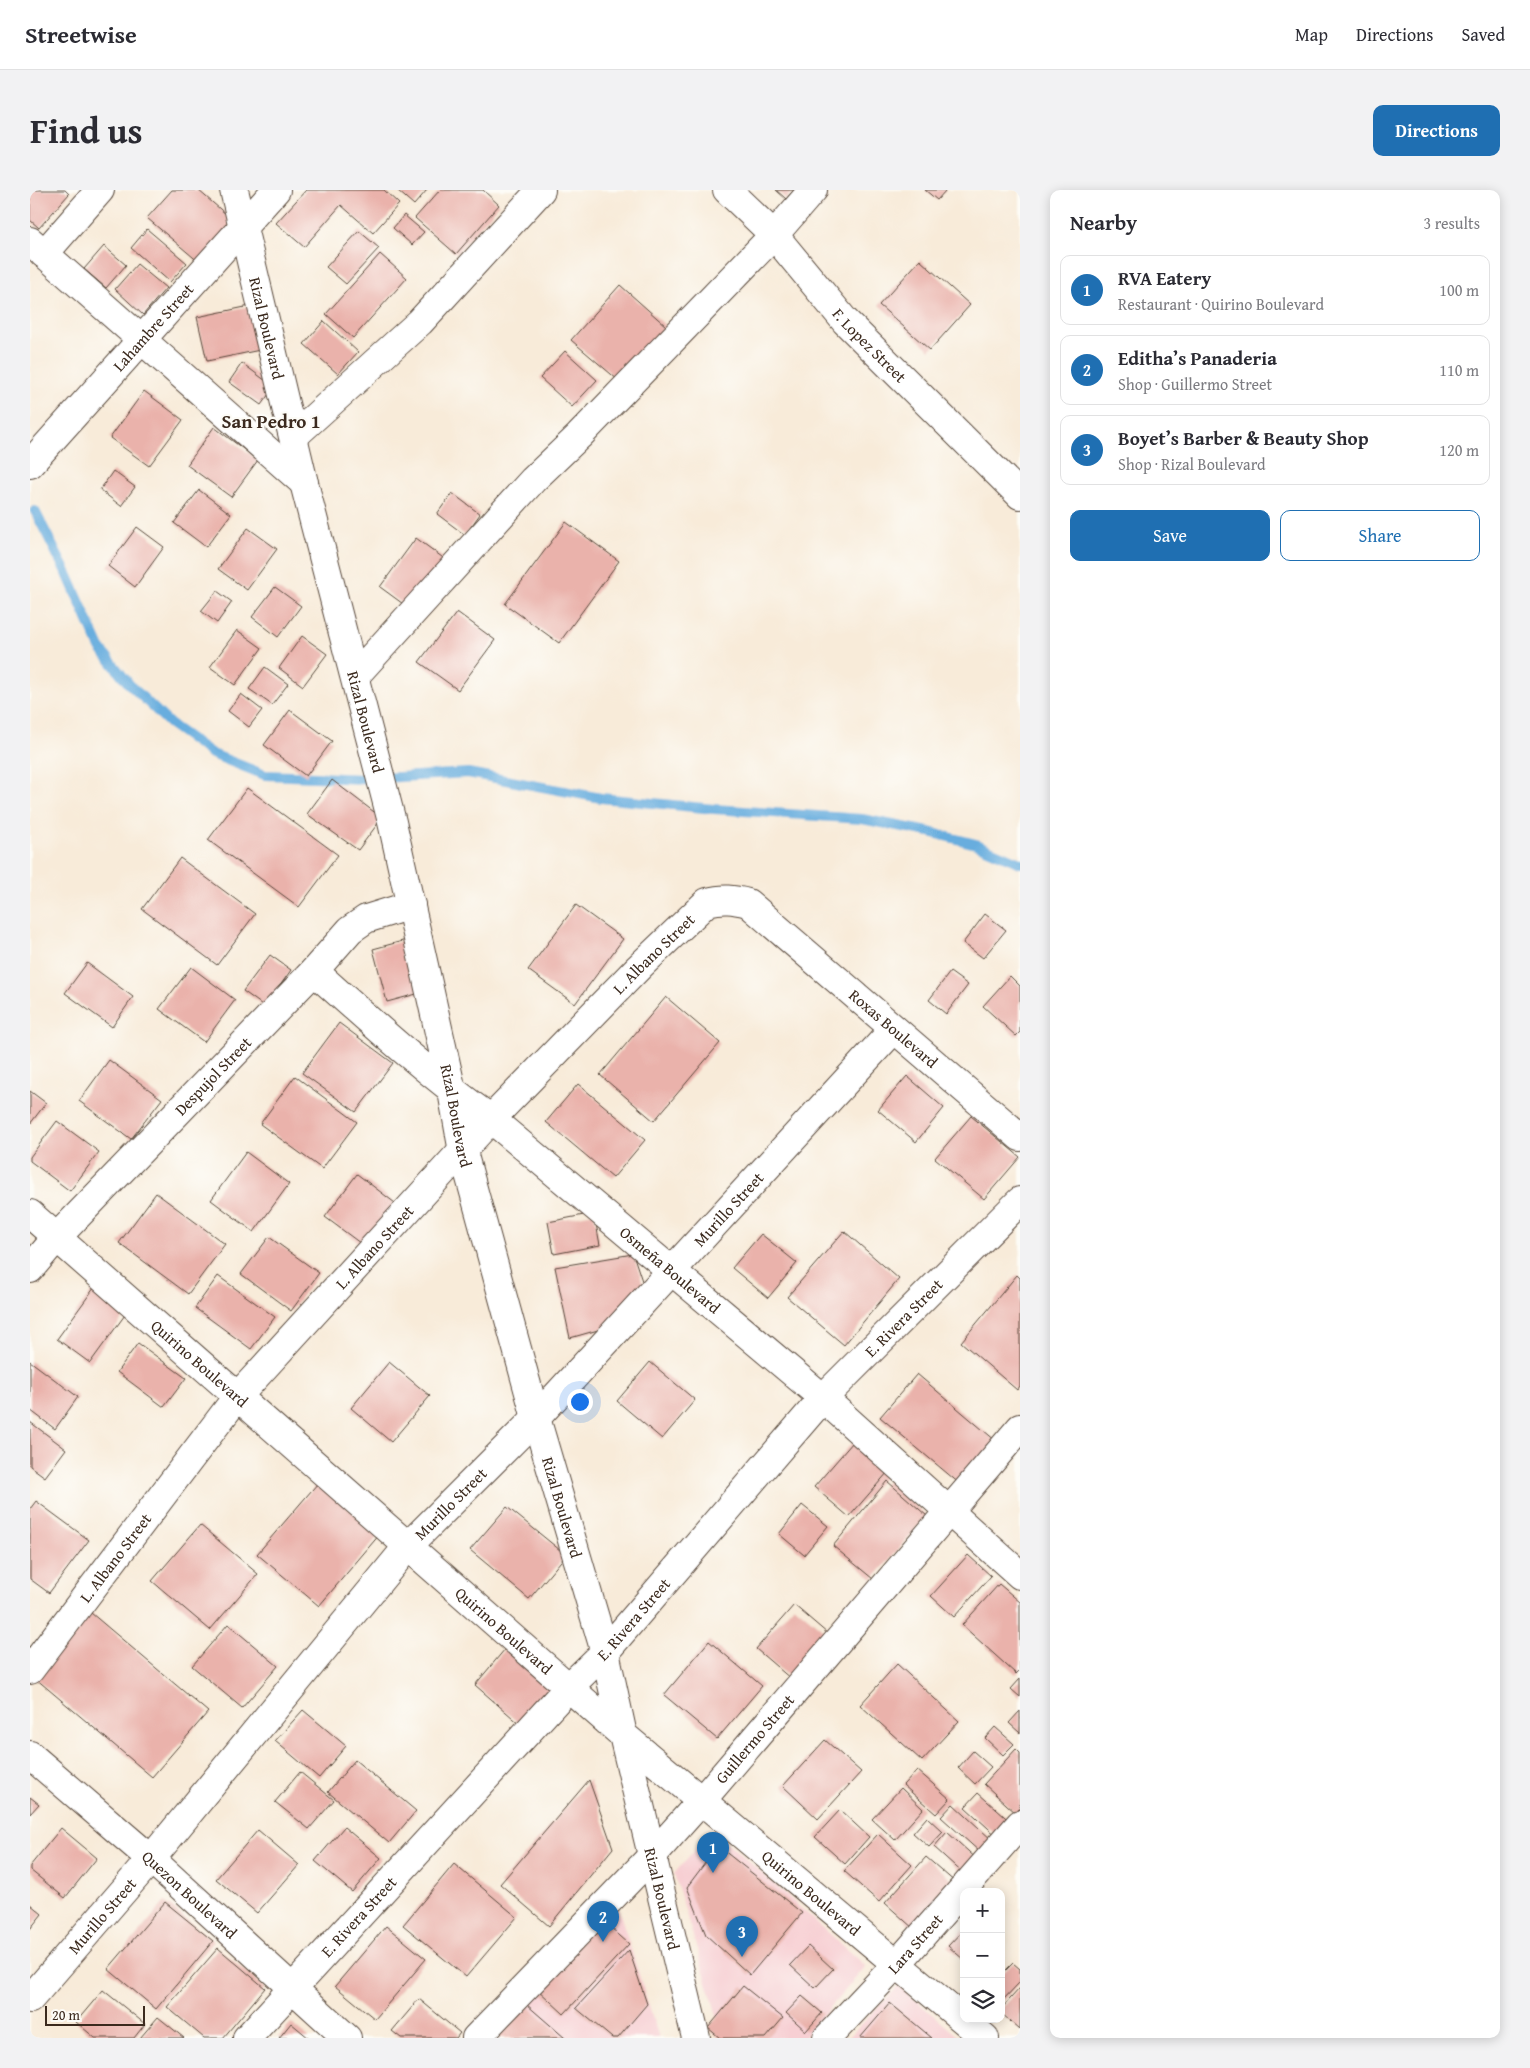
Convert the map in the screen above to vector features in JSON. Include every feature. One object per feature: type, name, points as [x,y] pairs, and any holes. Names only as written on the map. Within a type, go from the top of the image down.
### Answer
[{"type":"street","points":[[100,190],[37,247],[304,483]]},
{"type":"street","name":"Rizal Boulevard","points":[[234,190],[304,483],[392,822],[452,1091],[463,1152],[536,1418],[605,1652],[623,1735],[696,2038]]},
{"type":"street","name":"Lahambre Street","points":[[30,464],[144,340],[276,190]]},
{"type":"street","points":[[294,436],[420,322],[541,190]]},
{"type":"street","name":"F. Lopez Street","points":[[727,190],[774,235],[845,321],[1020,495]]},
{"type":"street","points":[[355,676],[533,480],[579,436],[774,235],[813,190]]},
{"type":"street","name":"L. Albano Street","points":[[30,1670],[237,1397],[463,1152],[491,1119],[639,967],[707,902],[719,899],[733,899],[748,903],[768,918]]},
{"type":"street","name":"Despujol Street","points":[[30,1269],[57,1237],[314,972],[350,930],[366,918],[410,905]]},
{"type":"street","name":"Roxas Boulevard","points":[[768,918],[894,1030],[1020,1137]]},
{"type":"street","name":"Osmeña Boulevard","points":[[314,972],[452,1091],[491,1119],[823,1398],[1020,1575]]},
{"type":"street","name":"Murillo Street","points":[[30,1999],[150,1859],[408,1546],[536,1418],[894,1030]]},
{"type":"street","name":"E. Rivera Street","points":[[247,2038],[570,1687],[605,1652],[823,1398],[1020,1201]]},
{"type":"street","name":"Quirino Boulevard","points":[[30,1214],[623,1735],[985,2038]]},
{"type":"street","name":"Guillermo Street","points":[[476,2038],[652,1856],[702,1800],[1020,1428]]},
{"type":"street","name":"Quezon Boulevard","points":[[30,1755],[150,1859],[347,2038]]},
{"type":"street","name":"Lara Street","points":[[827,2038],[897,1964],[1020,1824]]},
{"type":"shaded area","points":[[712,1829],[866,1966],[804,2038],[724,2038],[674,1874]]},
{"type":"shaded area","points":[[617,1904],[659,2038],[489,2038]]},
{"type":"shaded area","points":[[899,1986],[960,2038],[848,2038]]},
{"type":"building","points":[[30,190],[65,190],[69,194],[39,228],[30,220]]},
{"type":"building","points":[[172,190],[198,190],[235,222],[200,263],[147,218]]},
{"type":"building","points":[[306,190],[384,190],[399,204],[373,233],[341,205],[304,247],[276,223]]},
{"type":"building","points":[[397,190],[427,190],[414,205]]},
{"type":"building","points":[[440,190],[483,190],[499,205],[456,254],[415,218]]},
{"type":"building","points":[[776,190],[794,190],[786,199]]},
{"type":"building","points":[[925,190],[946,190],[937,200]]},
{"type":"building","points":[[404,215],[424,232],[412,245],[393,228]]},
{"type":"building","points":[[147,229],[187,263],[170,282],[131,248]]},
{"type":"building","points":[[359,231],[379,248],[346,284],[326,267]]},
{"type":"building","points":[[104,246],[126,265],[106,288],[84,269]]},
{"type":"building","points":[[380,254],[407,278],[353,338],[326,314]]},
{"type":"building","points":[[920,260],[970,305],[930,350],[879,305]]},
{"type":"building","points":[[137,264],[166,288],[143,315],[115,289]]},
{"type":"building","points":[[620,285],[666,326],[618,380],[571,340]]},
{"type":"building","points":[[250,306],[260,350],[207,361],[197,317]]},
{"type":"building","points":[[324,321],[358,352],[338,374],[304,344]]},
{"type":"building","points":[[565,351],[597,380],[572,407],[540,378]]},
{"type":"building","points":[[242,363],[274,387],[261,405],[229,382]]},
{"type":"building","points":[[144,391],[183,420],[149,466],[110,438]]},
{"type":"building","points":[[214,427],[258,460],[231,497],[187,465]]},
{"type":"building","points":[[113,471],[135,487],[121,506],[100,490]]},
{"type":"building","points":[[199,490],[231,514],[206,547],[174,523]]},
{"type":"building","points":[[452,493],[480,514],[465,535],[437,514]]},
{"type":"building","points":[[566,522],[619,561],[559,643],[505,604]]},
{"type":"building","points":[[137,527],[164,547],[135,587],[108,566]]},
{"type":"building","points":[[248,528],[277,549],[247,590],[218,569]]},
{"type":"building","points":[[416,538],[446,560],[410,609],[380,587]]},
{"type":"building","points":[[275,587],[301,606],[278,637],[252,617]]},
{"type":"building","points":[[217,591],[232,602],[217,623],[201,611]]},
{"type":"building","points":[[457,612],[495,640],[458,690],[419,662]]},
{"type":"building","points":[[237,630],[262,648],[235,685],[210,667]]},
{"type":"building","points":[[302,636],[327,654],[303,686],[279,668]]},
{"type":"building","points":[[265,667],[288,684],[272,705],[249,689]]},
{"type":"building","points":[[241,694],[262,710],[249,727],[228,711]]},
{"type":"building","points":[[290,710],[332,741],[306,776],[264,745]]},
{"type":"building","points":[[332,780],[382,818],[358,850],[307,814]]},
{"type":"building","points":[[247,788],[338,855],[299,907],[208,840]]},
{"type":"building","points":[[180,858],[255,914],[217,965],[142,909]]},
{"type":"building","points":[[576,905],[623,939],[575,1004],[528,970]]},
{"type":"building","points":[[985,914],[1006,930],[983,958],[963,943]]},
{"type":"building","points":[[410,939],[424,992],[387,1002],[373,949]]},
{"type":"building","points":[[270,955],[291,970],[265,1007],[243,991]]},
{"type":"building","points":[[87,963],[133,997],[112,1027],[65,993]]},
{"type":"building","points":[[191,967],[235,1000],[204,1042],[159,1009]]},
{"type":"building","points":[[950,972],[968,985],[946,1014],[929,1000]]},
{"type":"building","points":[[1010,976],[1020,986],[1020,1032],[1016,1036],[983,1006]]},
{"type":"building","points":[[666,997],[720,1043],[654,1121],[600,1075]]},
{"type":"building","points":[[339,1023],[393,1063],[356,1112],[302,1073]]},
{"type":"building","points":[[109,1060],[162,1099],[131,1139],[79,1101]]},
{"type":"building","points":[[295,1076],[357,1122],[322,1169],[260,1124]]},
{"type":"building","points":[[907,1076],[944,1108],[916,1142],[878,1110]]},
{"type":"building","points":[[578,1084],[645,1140],[613,1178],[546,1122]]},
{"type":"building","points":[[30,1091],[46,1103],[30,1124]]},
{"type":"building","points":[[971,1116],[1020,1157],[984,1199],[935,1158]]},
{"type":"building","points":[[57,1121],[99,1152],[70,1191],[30,1161],[30,1157]]},
{"type":"building","points":[[246,1152],[289,1184],[254,1232],[211,1200]]},
{"type":"building","points":[[357,1174],[399,1206],[368,1249],[325,1217]]},
{"type":"building","points":[[156,1193],[225,1244],[188,1294],[119,1243]]},
{"type":"building","points":[[594,1213],[600,1245],[554,1254],[548,1222]]},
{"type":"building","points":[[844,1231],[899,1279],[844,1345],[787,1297]]},
{"type":"building","points":[[761,1234],[797,1263],[768,1298],[732,1268]]},
{"type":"building","points":[[269,1237],[319,1273],[291,1311],[241,1274]]},
{"type":"building","points":[[633,1254],[643,1284],[612,1326],[570,1338],[555,1267]]},
{"type":"building","points":[[1017,1275],[1020,1278],[1020,1386],[1017,1390],[961,1342]]},
{"type":"building","points":[[218,1276],[275,1317],[251,1349],[195,1308]]},
{"type":"building","points":[[97,1284],[130,1308],[90,1363],[57,1339]]},
{"type":"building","points":[[138,1343],[186,1378],[164,1407],[117,1372]]},
{"type":"building","points":[[30,1361],[78,1397],[55,1429],[30,1410]]},
{"type":"building","points":[[389,1362],[430,1396],[391,1442],[351,1408]]},
{"type":"building","points":[[650,1362],[695,1400],[662,1439],[617,1401]]},
{"type":"building","points":[[917,1374],[996,1441],[960,1484],[880,1417]]},
{"type":"building","points":[[30,1422],[66,1449],[45,1477],[30,1466]]},
{"type":"building","points":[[853,1442],[888,1472],[849,1517],[814,1487]]},
{"type":"building","points":[[887,1481],[927,1516],[873,1579],[833,1546]]},
{"type":"building","points":[[318,1483],[380,1534],[319,1606],[257,1554]]},
{"type":"building","points":[[36,1501],[89,1540],[49,1593],[30,1579],[30,1509]]},
{"type":"building","points":[[802,1505],[828,1526],[804,1555],[779,1534]]},
{"type":"building","points":[[507,1507],[566,1555],[529,1599],[470,1550]]},
{"type":"building","points":[[200,1525],[258,1574],[210,1630],[152,1581]]},
{"type":"building","points":[[968,1555],[991,1576],[954,1617],[931,1596]]},
{"type":"building","points":[[999,1584],[1020,1602],[1020,1670],[1016,1674],[962,1625]]},
{"type":"building","points":[[794,1605],[828,1634],[791,1679],[756,1649]]},
{"type":"building","points":[[91,1613],[208,1712],[152,1777],[35,1678]]},
{"type":"building","points":[[228,1624],[278,1666],[242,1708],[192,1666]]},
{"type":"building","points":[[709,1641],[762,1686],[717,1739],[664,1695]]},
{"type":"building","points":[[505,1649],[552,1689],[521,1725],[475,1685]]},
{"type":"building","points":[[897,1664],[959,1721],[922,1761],[860,1705]]},
{"type":"building","points":[[1020,1679],[1020,1697],[1011,1689]]},
{"type":"building","points":[[303,1710],[346,1746],[319,1778],[275,1741]]},
{"type":"building","points":[[1020,1711],[1020,1733],[1009,1723]]},
{"type":"building","points":[[995,1727],[1014,1744],[1003,1755],[985,1738]]},
{"type":"building","points":[[825,1740],[861,1772],[818,1819],[783,1786]]},
{"type":"building","points":[[1016,1749],[1020,1753],[1020,1811],[1017,1814],[984,1784]]},
{"type":"building","points":[[973,1751],[991,1767],[975,1784],[958,1768]]},
{"type":"building","points":[[355,1760],[416,1811],[389,1843],[328,1792]]},
{"type":"building","points":[[917,1770],[950,1799],[936,1814],[903,1785]]},
{"type":"building","points":[[300,1772],[334,1800],[309,1829],[275,1802]]},
{"type":"building","points":[[589,1780],[613,1848],[549,1926],[500,1884]]},
{"type":"building","points":[[901,1788],[923,1809],[895,1840],[872,1819]]},
{"type":"building","points":[[978,1793],[1014,1825],[1000,1839],[965,1807]]},
{"type":"building","points":[[30,1797],[39,1804],[30,1814]]},
{"type":"building","points":[[953,1804],[993,1841],[981,1853],[941,1817]]},
{"type":"building","points":[[840,1810],[869,1837],[845,1864],[815,1837]]},
{"type":"building","points":[[927,1817],[943,1832],[929,1847],[913,1833]]},
{"type":"building","points":[[344,1827],[381,1858],[352,1892],[315,1861]]},
{"type":"building","points":[[61,1828],[97,1858],[65,1898],[30,1870],[30,1866]]},
{"type":"building","points":[[258,1830],[299,1865],[257,1913],[216,1879]]},
{"type":"building","points":[[947,1832],[979,1861],[966,1876],[934,1847]]},
{"type":"building","points":[[878,1834],[912,1865],[879,1902],[844,1871]]},
{"type":"building","points":[[718,1846],[802,1913],[750,1975],[706,1935],[687,1887]]},
{"type":"building","points":[[926,1857],[956,1883],[914,1929],[885,1903]]},
{"type":"building","points":[[454,1864],[517,1917],[466,1977],[403,1925]]},
{"type":"building","points":[[165,1902],[213,1941],[156,2009],[108,1969]]},
{"type":"building","points":[[30,1904],[42,1914],[30,1929]]},
{"type":"building","points":[[600,1918],[629,1944],[564,2014],[536,1988]]},
{"type":"building","points":[[386,1926],[426,1959],[375,2019],[335,1986]]},
{"type":"building","points":[[960,1933],[960,1956],[948,1946]]},
{"type":"building","points":[[808,1946],[833,1969],[815,1988],[790,1965]]},
{"type":"building","points":[[218,1948],[265,1988],[223,2038],[204,2038],[167,2007]]},
{"type":"building","points":[[629,1950],[647,2004],[618,2038],[612,2038],[576,2008]]},
{"type":"building","points":[[1013,1963],[1020,1969],[1020,1982],[1005,1998],[1005,1978],[1005,1971]]},
{"type":"building","points":[[743,1986],[783,2018],[766,2038],[720,2038],[708,2028]]},
{"type":"building","points":[[1020,1988],[1020,2030],[1005,2017],[1005,2005]]},
{"type":"building","points":[[103,1990],[145,2024],[134,2038],[95,2038],[76,2022]]},
{"type":"building","points":[[802,1996],[822,2013],[806,2031],[786,2013]]},
{"type":"building","points":[[419,1999],[460,2033],[456,2038],[401,2038],[392,2031]]},
{"type":"building","points":[[890,2003],[932,2038],[860,2038]]},
{"type":"building","points":[[526,2004],[565,2038],[496,2038]]},
{"type":"building","points":[[158,2017],[184,2038],[140,2038]]},
{"type":"building","points":[[291,2023],[309,2038],[279,2038]]},
{"type":"waterway","points":[[35,511],[68,576],[100,648],[129,684],[170,724],[212,754],[265,775],[365,779],[468,773],[601,798],[714,809],[862,819],[929,832],[976,844],[1020,863]]},
{"type":"place","name":"RVA Eatery","points":[[713,1873]]},
{"type":"place","name":"Editha’s Panaderia","points":[[603,1942]]},
{"type":"place","name":"Boyet’s Barber & Beauty Shop","points":[[742,1957]]},
{"type":"district","name":"San Pedro 1","points":[[271,421]]}]
